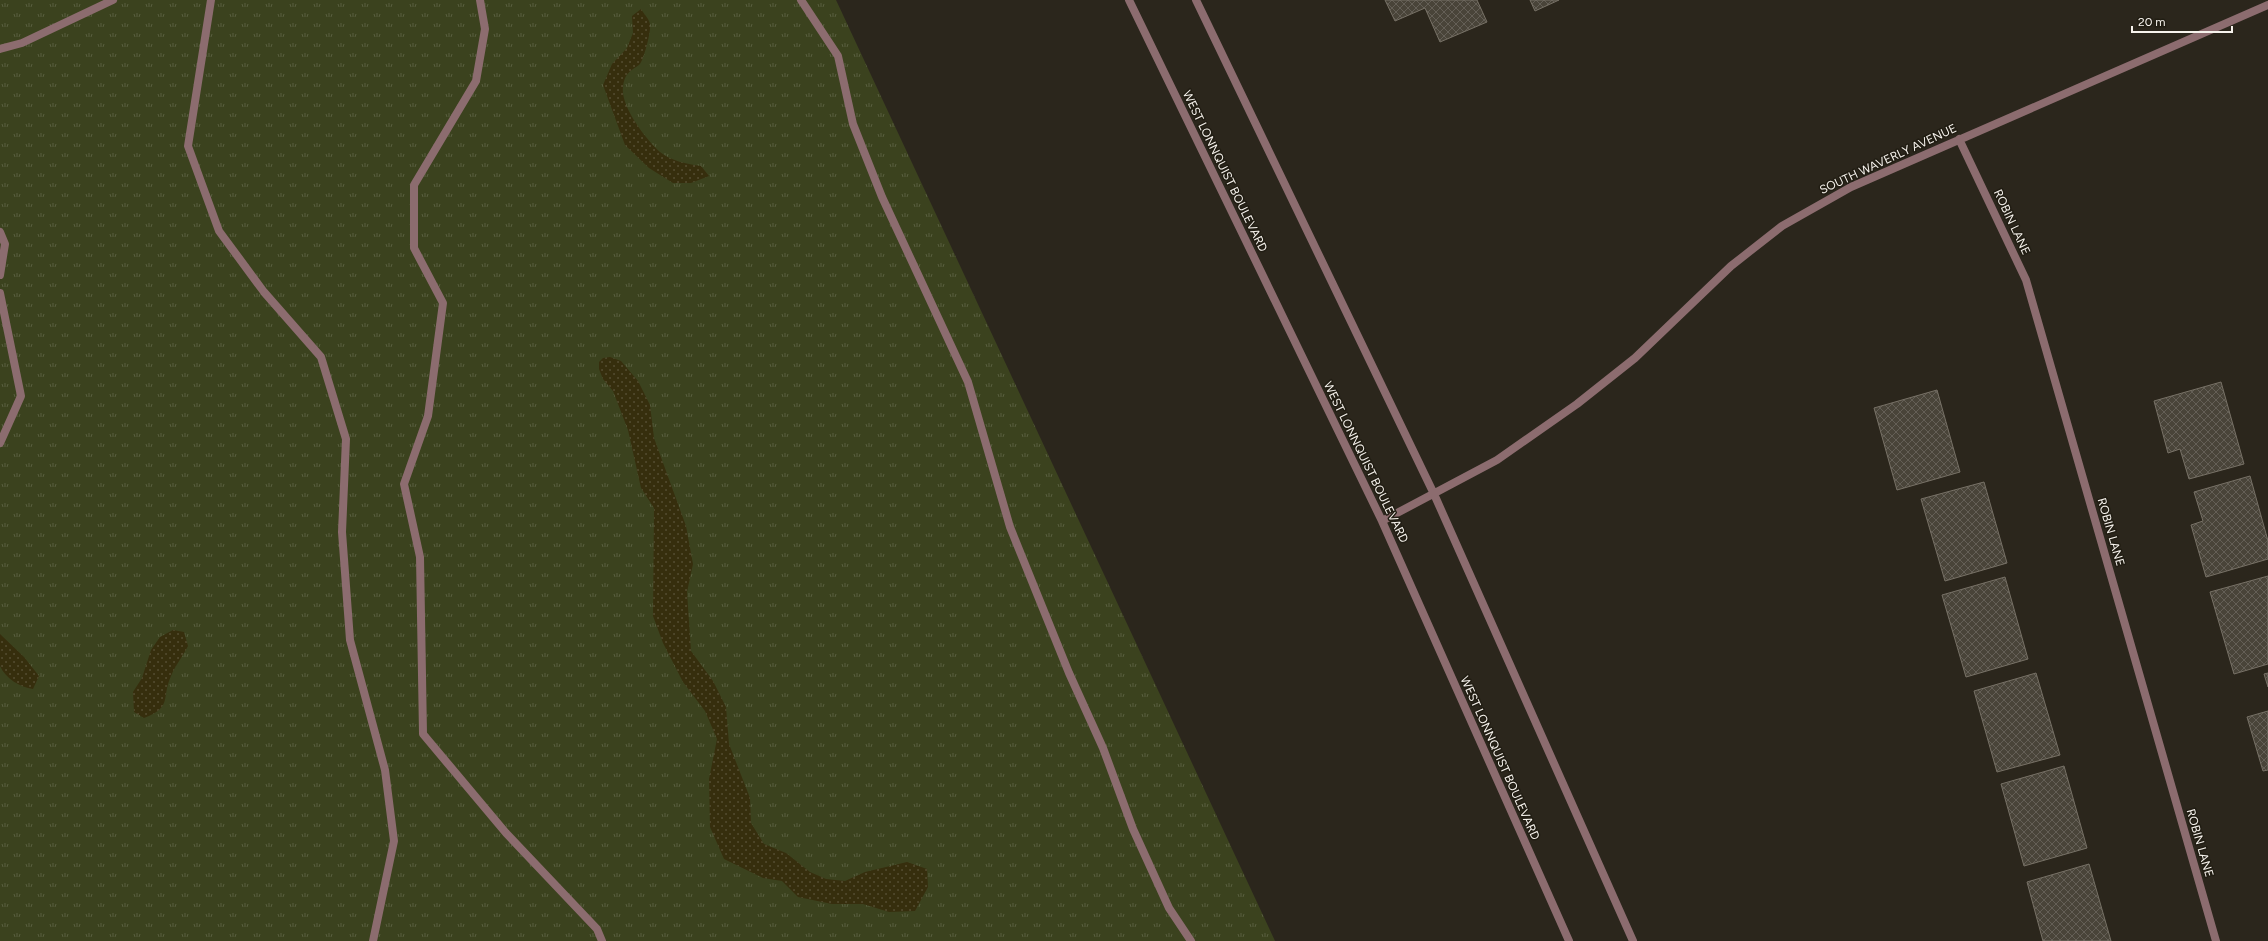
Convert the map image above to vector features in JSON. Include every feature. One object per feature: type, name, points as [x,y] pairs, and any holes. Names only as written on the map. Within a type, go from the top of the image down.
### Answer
[{"type":"street","points":[[0,49],[22,43],[113,0]]},
{"type":"street","points":[[211,0],[188,146],[219,231],[264,292],[321,357],[346,438],[342,532],[350,640],[385,770],[394,841],[373,941]]},
{"type":"street","points":[[480,0],[485,29],[476,81],[414,185],[414,248],[442,303],[428,416],[404,484],[420,557],[423,734],[506,833],[597,929],[602,941]]},
{"type":"street","points":[[801,0],[838,56],[853,124],[882,197],[968,382],[1010,527],[1069,673],[1104,748],[1133,829],[1169,908],[1191,941]]},
{"type":"street","name":"WEST LONNQUIST BOULEVARD","points":[[1129,0],[1382,521],[1569,941]]},
{"type":"street","points":[[1196,0],[1434,494],[1633,941]]},
{"type":"street","name":"SOUTH WAVERLY AVENUE","points":[[1382,521],[1497,460],[1577,404],[1635,358],[1731,266],[1782,226],[1851,187],[2268,5]]},
{"type":"street","name":"ROBIN LANE","points":[[1959,139],[2026,280],[2216,941]]},
{"type":"street","points":[[0,232],[5,244],[0,275]]},
{"type":"street","points":[[0,293],[21,396],[0,443]]},
{"type":"green space","points":[[0,0],[836,0],[1275,941],[0,941]]},
{"type":"sand","points":[[641,9],[650,23],[649,33],[642,61],[628,73],[625,78],[623,95],[630,113],[642,132],[660,152],[674,160],[701,166],[709,176],[691,183],[673,183],[649,168],[625,145],[603,85],[612,64],[627,48],[633,33],[632,16]]},
{"type":"sand","points":[[610,357],[621,361],[638,381],[650,405],[654,438],[686,526],[693,564],[687,592],[691,651],[713,681],[726,707],[729,744],[750,798],[751,823],[764,844],[786,853],[810,872],[826,879],[845,881],[865,872],[907,862],[927,869],[928,887],[915,911],[889,912],[863,904],[832,904],[798,897],[782,881],[763,878],[724,859],[710,827],[709,779],[717,739],[705,711],[683,682],[663,643],[653,616],[654,508],[641,488],[628,430],[613,391],[603,379],[599,369],[599,362],[603,358]]},
{"type":"sand","points":[[173,630],[184,632],[188,646],[171,676],[163,706],[153,714],[144,718],[134,712],[133,692],[142,678],[151,650],[160,637]]},
{"type":"sand","points":[[0,634],[24,657],[39,676],[33,689],[14,682],[6,675],[0,666]]},
{"type":"building","points":[[1385,0],[1477,0],[1487,22],[1440,42],[1425,8],[1395,21]]},
{"type":"building","points":[[1530,0],[1559,0],[1535,11]]},
{"type":"building","points":[[2221,382],[2244,464],[2189,479],[2180,449],[2168,453],[2154,401]]},
{"type":"building","points":[[1937,390],[1960,472],[1897,490],[1874,408]]},
{"type":"building","points":[[2250,476],[2268,541],[2268,559],[2206,577],[2191,525],[2203,521],[2194,492]]},
{"type":"building","points":[[1984,482],[2007,563],[1945,581],[1921,499]]},
{"type":"building","points":[[2268,576],[2268,664],[2234,674],[2210,592]]},
{"type":"building","points":[[2005,577],[2028,659],[1966,677],[1942,595]]},
{"type":"building","points":[[2036,673],[2060,755],[1997,772],[1974,691]]},
{"type":"building","points":[[2268,673],[2268,687],[2264,674]]},
{"type":"building","points":[[2268,711],[2268,770],[2263,771],[2247,717]]},
{"type":"building","points":[[2064,766],[2087,848],[2024,866],[2001,784]]},
{"type":"building","points":[[2089,864],[2111,941],[2043,941],[2027,882]]}]
